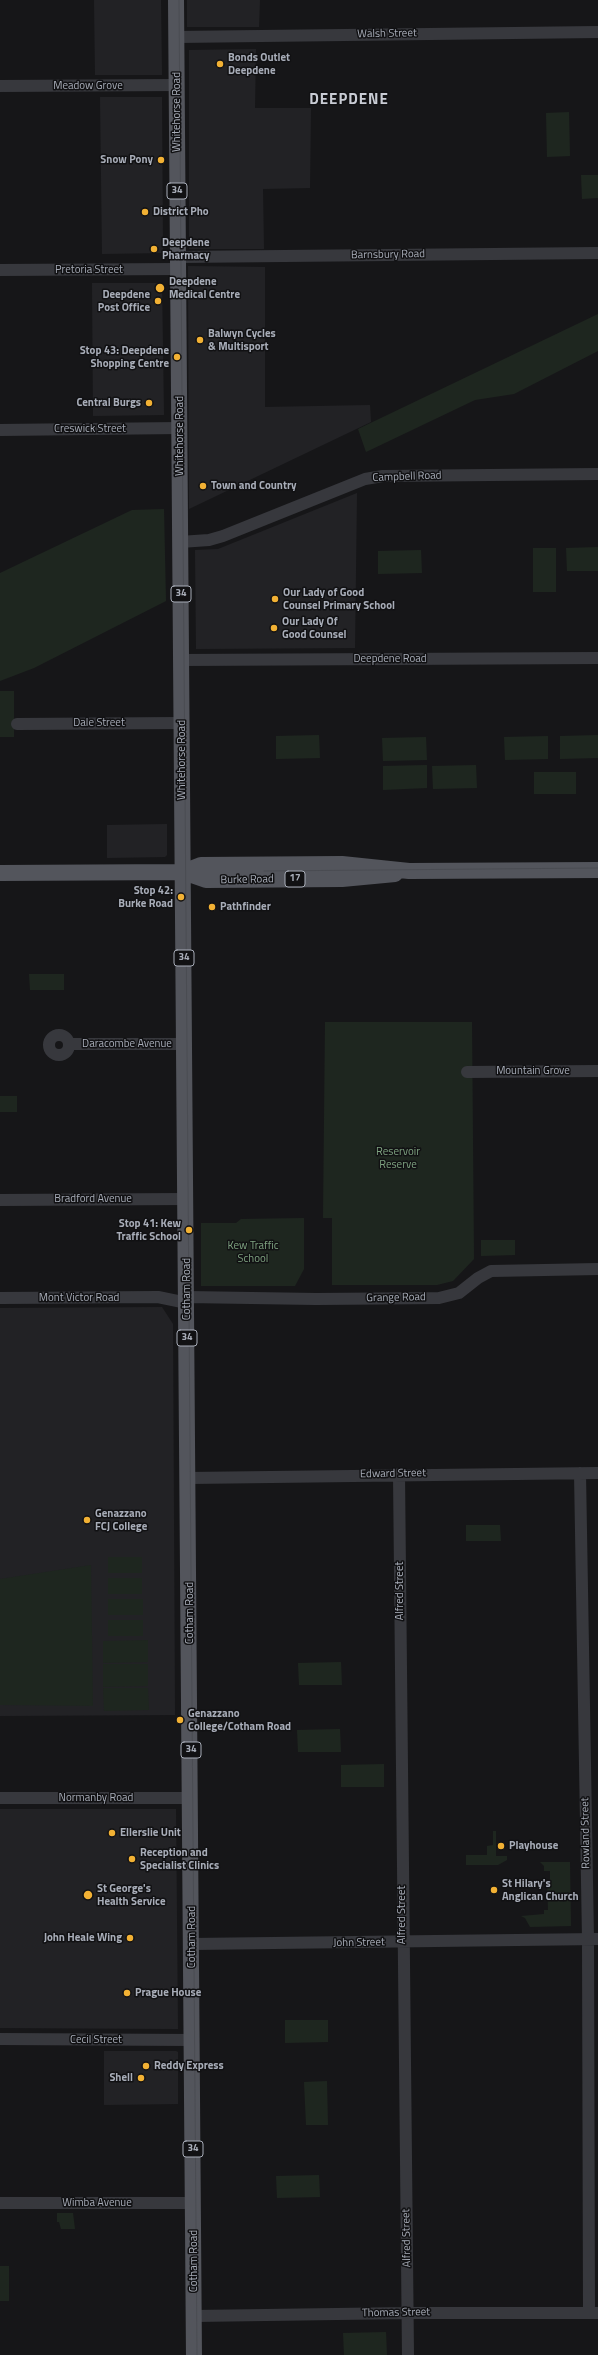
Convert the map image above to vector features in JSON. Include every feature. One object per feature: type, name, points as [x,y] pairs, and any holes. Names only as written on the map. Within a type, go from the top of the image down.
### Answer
[{"type":"main road","name":"Whitehorse Road","points":[[176,0],[183,872]]},
{"type":"main road","name":"Burke Road","points":[[0,873],[183,872],[201,865],[334,864],[373,866],[409,871],[598,870]]},
{"type":"main road","name":"Cotham Road","points":[[183,872],[189,1478],[194,2355]]},
{"type":"street","name":"Walsh Street","points":[[176,36],[598,32]]},
{"type":"street","name":"Meadow Grove","points":[[0,86],[176,85]]},
{"type":"street","name":"Barnsbury Road","points":[[178,263],[598,253]]},
{"type":"street","name":"Pretoria Street","points":[[0,270],[178,263]]},
{"type":"street","name":"Creswick Street","points":[[0,430],[180,428]]},
{"type":"street","name":"Campbell Road","points":[[180,542],[209,540],[224,536],[365,479],[383,476],[598,474]]},
{"type":"street","name":"Deepdene Road","points":[[182,660],[598,658]]},
{"type":"street","name":"Dale Street","points":[[17,724],[182,723]]},
{"type":"street","name":"Daracombe Avenue","points":[[69,1044],[184,1044]]},
{"type":"street","name":"Mountain Grove","points":[[467,1072],[598,1071]]},
{"type":"street","name":"Bradford Avenue","points":[[0,1200],[186,1199]]},
{"type":"street","name":"Grange Road","points":[[187,1297],[308,1299],[440,1298],[459,1294],[478,1278],[491,1271],[598,1269]]},
{"type":"street","name":"Mont Victor Road","points":[[0,1298],[187,1297]]},
{"type":"street","name":"Rowland Street","points":[[580,1473],[593,1939],[594,2313]]},
{"type":"street","name":"Edward Street","points":[[189,1478],[399,1474],[598,1473]]},
{"type":"street","name":"Alfred Street","points":[[399,1474],[408,2355]]},
{"type":"street","name":"Normanby Road","points":[[0,1798],[191,1798]]},
{"type":"street","name":"John Street","points":[[192,1944],[593,1939]]},
{"type":"street","name":"Cecil Street","points":[[0,2039],[193,2040]]},
{"type":"street","name":"Wimba Avenue","points":[[0,2203],[194,2204]]},
{"type":"street","name":"Thomas Street","points":[[194,2316],[408,2313],[594,2313]]},
{"type":"shaded area","points":[[94,0],[161,0],[162,75],[95,75]]},
{"type":"shaded area","points":[[187,0],[260,0],[259,27],[187,27]]},
{"type":"shaded area","points":[[256,49],[255,108],[311,108],[310,188],[263,189],[264,249],[189,249],[189,50]]},
{"type":"shaded area","points":[[100,97],[162,97],[163,253],[102,254]]},
{"type":"shaded area","points":[[188,266],[265,267],[265,407],[370,405],[371,422],[189,509]]},
{"type":"shaded area","points":[[92,283],[162,283],[164,415],[93,416]]},
{"type":"shaded area","name":"Our Lady of Good Counsel Primary School","points":[[357,493],[355,648],[196,649],[195,550],[218,549]]},
{"type":"shaded area","points":[[167,824],[167,855],[165,857],[107,858],[107,825]]},
{"type":"shaded area","name":"Genazzano FCJ College","points":[[162,1307],[173,1324],[175,1715],[0,1716],[0,1308]]},
{"type":"shaded area","name":"St George's Health Service","points":[[0,1809],[176,1809],[178,2029],[0,2028]]},
{"type":"shaded area","name":"Shell","points":[[104,2051],[178,2052],[178,2104],[104,2105]]},
{"type":"green space","points":[[569,112],[570,156],[547,157],[546,113]]},
{"type":"green space","points":[[581,175],[598,175],[598,198],[582,199]]},
{"type":"green space","points":[[598,314],[598,351],[514,394],[475,400],[366,452],[358,429]]},
{"type":"green space","points":[[164,509],[166,601],[34,668],[0,681],[0,573],[132,510]]},
{"type":"green space","points":[[598,547],[598,571],[567,571],[566,548]]},
{"type":"green space","points":[[533,548],[556,548],[556,592],[533,592]]},
{"type":"green space","points":[[421,550],[422,573],[378,574],[378,551]]},
{"type":"green space","points":[[0,691],[14,691],[14,737],[0,737]]},
{"type":"green space","points":[[319,735],[320,758],[276,759],[276,736]]},
{"type":"green space","points":[[598,735],[598,758],[560,759],[560,736]]},
{"type":"green space","points":[[548,736],[548,759],[505,760],[504,737]]},
{"type":"green space","points":[[426,737],[427,760],[383,761],[382,738]]},
{"type":"green space","points":[[427,765],[427,788],[383,790],[383,766]]},
{"type":"green space","points":[[476,765],[477,788],[433,789],[432,766]]},
{"type":"green space","points":[[534,772],[576,772],[576,794],[534,794]]},
{"type":"green space","points":[[29,974],[64,974],[64,990],[30,990]]},
{"type":"green space","name":"Reservoir Reserve","points":[[325,1022],[472,1022],[474,1259],[453,1281],[437,1285],[332,1285],[332,1218],[323,1218]]},
{"type":"green space","points":[[0,1096],[17,1096],[17,1112],[0,1112]]},
{"type":"green space","name":"Kew Traffic School","points":[[304,1218],[304,1269],[295,1286],[201,1286],[201,1223],[236,1223],[241,1219]]},
{"type":"green space","points":[[481,1240],[515,1240],[515,1255],[481,1256]]},
{"type":"green space","points":[[466,1525],[500,1525],[501,1541],[466,1541]]},
{"type":"green space","points":[[108,1557],[142,1557],[142,1573],[108,1573]]},
{"type":"green space","points":[[91,1565],[93,1706],[0,1705],[0,1579]]},
{"type":"green space","points":[[108,1578],[142,1578],[142,1594],[108,1594]]},
{"type":"green space","points":[[108,1599],[143,1599],[143,1615],[108,1615]]},
{"type":"green space","points":[[108,1620],[143,1620],[143,1636],[108,1636]]},
{"type":"green space","points":[[148,1640],[148,1662],[103,1663],[103,1641]]},
{"type":"green space","points":[[341,1662],[342,1685],[299,1685],[298,1663]]},
{"type":"green space","points":[[103,1664],[148,1664],[148,1686],[103,1687]]},
{"type":"green space","points":[[103,1688],[148,1688],[149,1710],[104,1711]]},
{"type":"green space","points":[[340,1729],[341,1752],[298,1752],[297,1730]]},
{"type":"green space","points":[[384,1764],[384,1787],[341,1787],[341,1765]]},
{"type":"green space","points":[[493,1831],[496,1831],[496,1856],[507,1856],[507,1860],[498,1865],[466,1865],[466,1855],[487,1855],[487,1846],[493,1845]]},
{"type":"green space","points":[[540,1862],[570,1862],[571,1926],[530,1927],[525,1918],[521,1916],[544,1914],[544,1910],[548,1910],[547,1881],[550,1881],[550,1871],[544,1871],[544,1866]]},
{"type":"green space","points":[[285,2020],[328,2020],[328,2042],[285,2043]]},
{"type":"green space","points":[[327,2081],[328,2125],[306,2125],[304,2082]]},
{"type":"green space","points":[[319,2175],[320,2197],[277,2198],[276,2176]]},
{"type":"green space","points":[[57,2213],[73,2213],[75,2229],[61,2229],[59,2222],[57,2222]]},
{"type":"green space","points":[[0,2266],[9,2266],[9,2301],[0,2301]]},
{"type":"green space","points":[[386,2332],[387,2355],[344,2355],[343,2333]]},
{"type":"tram line","points":[[179,0],[197,2355]]},
{"type":"tram line","points":[[264,871],[598,868]]},
{"type":"place","name":"Bonds Outlet Deepdene","points":[[220,64]]},
{"type":"place","name":"Snow Pony","points":[[161,160]]},
{"type":"place","name":"District Pho","points":[[145,212]]},
{"type":"place","name":"Deepdene Pharmacy","points":[[154,249]]},
{"type":"place","name":"Deepdene Medical Centre","points":[[160,288]]},
{"type":"place","name":"Deepdene Post Office","points":[[158,301]]},
{"type":"place","name":"Balwyn Cycles & Multisport","points":[[200,340]]},
{"type":"place","name":"Stop 43: Deepdene Shopping Centre","points":[[177,357]]},
{"type":"place","name":"Central Burgs","points":[[149,403]]},
{"type":"place","name":"Town and Country","points":[[203,486]]},
{"type":"place","name":"Our Lady of Good Counsel Primary School","points":[[275,599]]},
{"type":"place","name":"Our Lady Of Good Counsel","points":[[274,628]]},
{"type":"place","name":"Stop 42: Burke Road","points":[[181,897]]},
{"type":"place","name":"Pathfinder","points":[[212,907]]},
{"type":"place","name":"Stop 41: Kew Traffic School","points":[[189,1230]]},
{"type":"place","name":"Genazzano FCJ College","points":[[87,1520]]},
{"type":"place","name":"Genazzano College/Cotham Road","points":[[180,1720]]},
{"type":"place","name":"Ellerslie Unit","points":[[112,1833]]},
{"type":"place","name":"Playhouse","points":[[501,1846]]},
{"type":"place","name":"Reception and Specialist Clinics","points":[[132,1859]]},
{"type":"place","name":"St Hilary's Anglican Church","points":[[494,1890]]},
{"type":"place","name":"St George's Health Service","points":[[88,1895]]},
{"type":"place","name":"John Heale Wing","points":[[130,1938]]},
{"type":"place","name":"Prague House","points":[[127,1993]]},
{"type":"place","name":"Reddy Express","points":[[146,2066]]},
{"type":"place","name":"Shell","points":[[141,2078]]},
{"type":"district","name":"DEEPDENE","points":[[349,100]]}]
